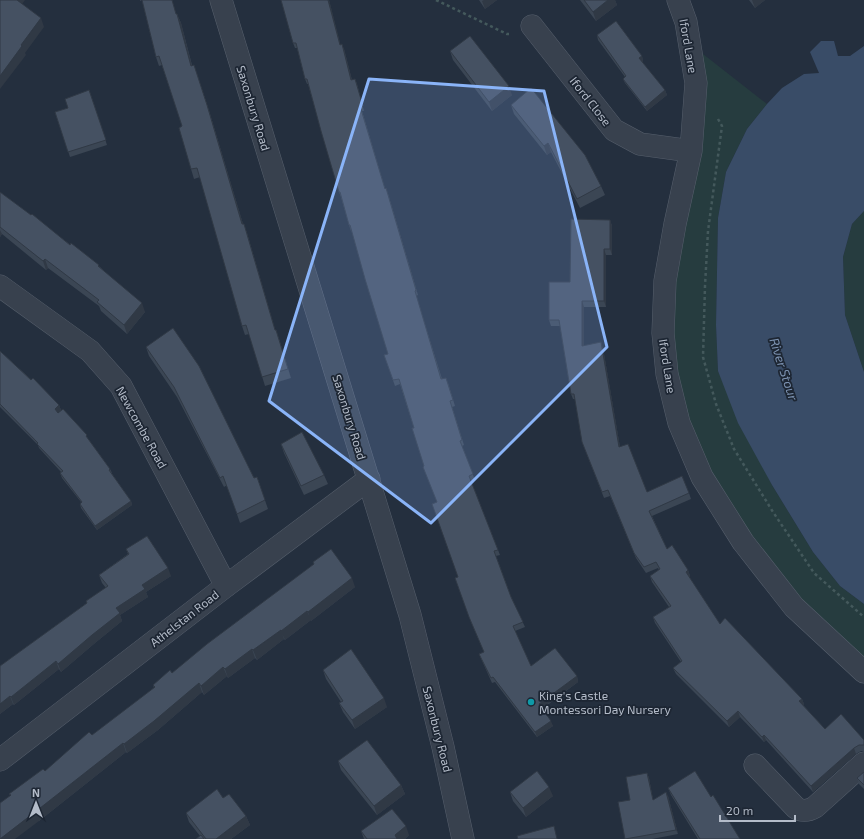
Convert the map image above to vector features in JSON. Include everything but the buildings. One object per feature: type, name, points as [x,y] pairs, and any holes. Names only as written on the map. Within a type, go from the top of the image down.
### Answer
[{"type":"street","name":"Saxonbury Road","points":[[221,0],[410,615],[463,839]]},
{"type":"street","name":"Iford Lane","points":[[678,0],[686,22],[696,83],[691,151],[675,224],[666,281],[663,333],[667,374],[679,424],[702,477],[743,542],[794,607],[864,672]]},
{"type":"street","name":"Iford Close","points":[[532,26],[614,130],[640,144],[691,151]]},
{"type":"street","name":"Newcombe Road","points":[[0,286],[90,351],[121,386],[226,586]]},
{"type":"street","name":"Athelstan Road","points":[[0,760],[226,586],[369,479]]},
{"type":"street","points":[[755,765],[796,808],[805,811],[815,807],[864,763]]},
{"type":"path","points":[[436,0],[507,34],[532,26]]},
{"type":"path","points":[[715,113],[722,126],[708,231],[705,286],[704,357],[716,404],[734,449],[773,512],[814,573],[864,617]]},
{"type":"highlighted area","points":[[369,79],[544,91],[607,347],[431,523],[269,401]]},
{"type":"green space","points":[[689,43],[767,104],[747,129],[726,172],[718,218],[716,324],[718,371],[772,485],[813,552],[840,586],[864,604],[864,672],[743,542],[667,374],[675,224]]},
{"type":"green space","points":[[864,211],[864,372],[845,315],[843,257],[852,224]]},
{"type":"water","name":"River Stour","points":[[821,41],[834,41],[838,56],[850,56],[864,46],[864,211],[852,224],[843,257],[845,315],[864,372],[864,604],[840,586],[813,552],[772,485],[738,423],[718,371],[716,325],[718,218],[726,172],[747,129],[782,88],[804,74],[819,73],[810,52]]},
{"type":"place","name":"King's Castle Montessori Day Nursery","points":[[531,702]]}]
